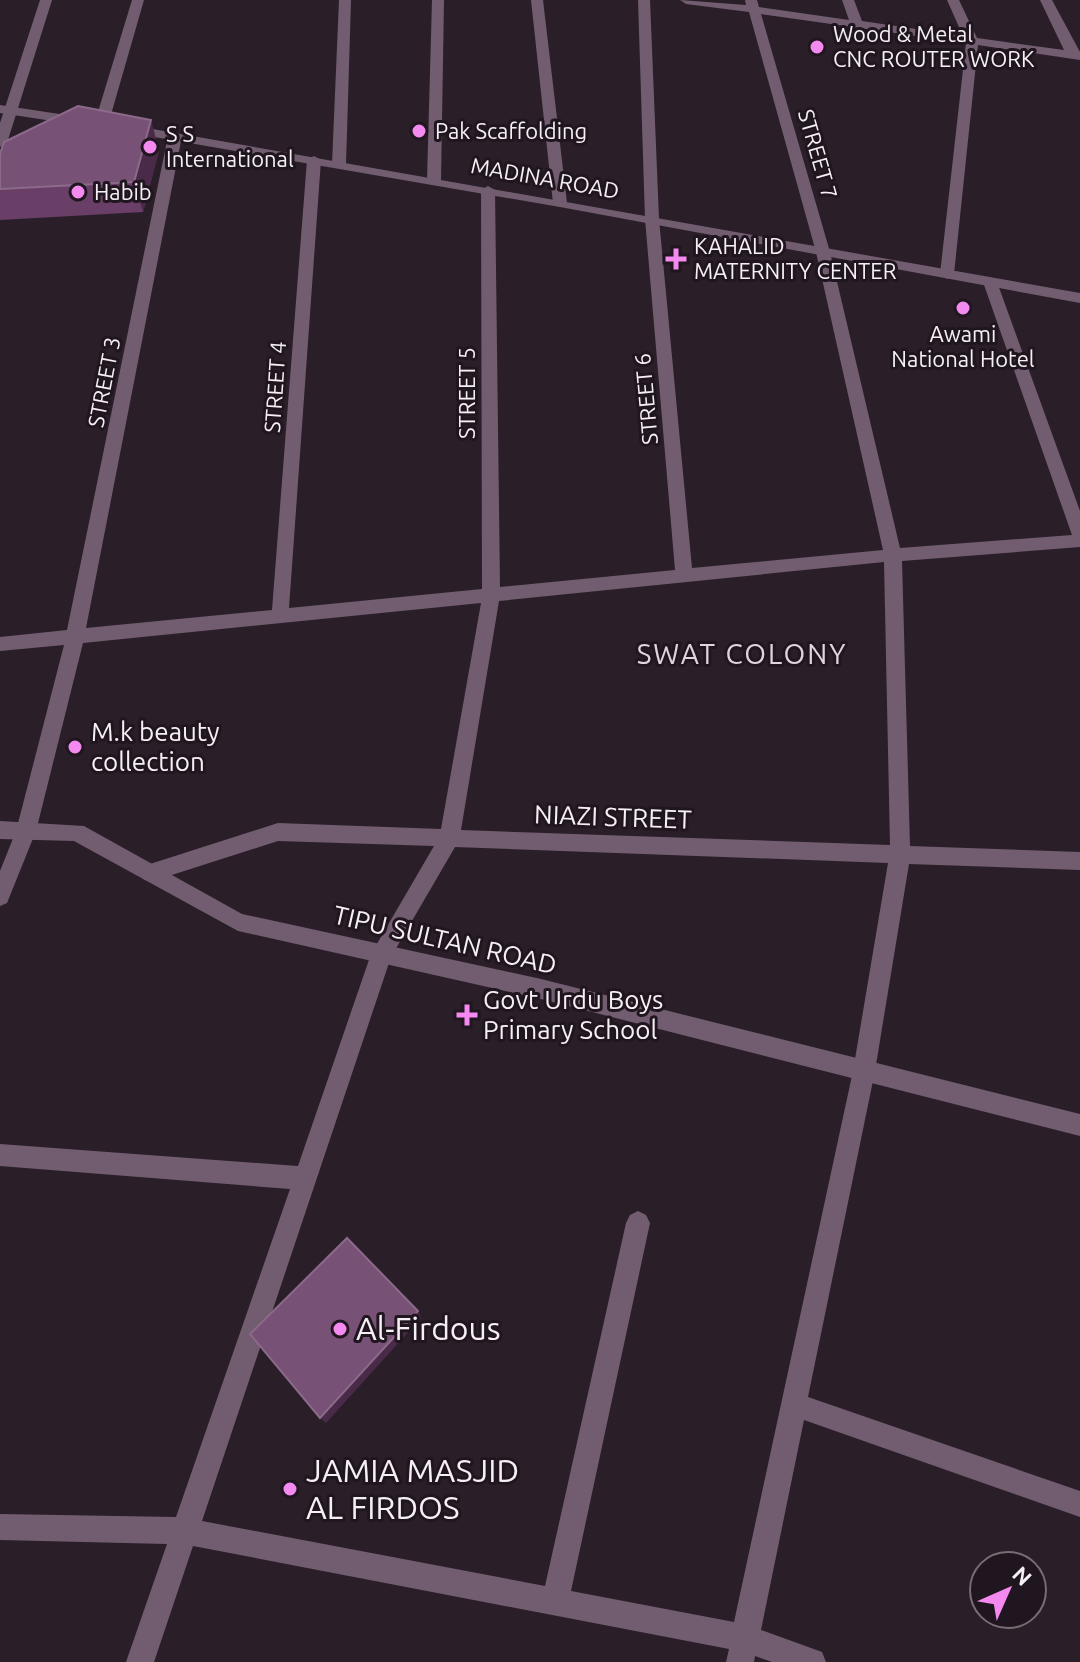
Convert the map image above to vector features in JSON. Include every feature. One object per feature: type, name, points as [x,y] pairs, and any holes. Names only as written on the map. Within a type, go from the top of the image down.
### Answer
[{"type":"street","points":[[0,143],[5,110],[46,0]]},
{"type":"street","points":[[101,125],[138,0]]},
{"type":"street","points":[[339,164],[345,0]]},
{"type":"street","points":[[434,180],[438,0]]},
{"type":"street","points":[[537,0],[560,203]]},
{"type":"street","name":"STREET 6","points":[[644,0],[652,219],[684,576]]},
{"type":"street","points":[[686,0],[752,5],[857,24],[1077,56]]},
{"type":"street","points":[[848,0],[857,24]]},
{"type":"street","points":[[947,274],[972,41],[953,0]]},
{"type":"street","points":[[1046,0],[1077,56]]},
{"type":"street","name":"STREET 7","points":[[742,1650],[864,1071],[900,854],[893,555],[823,252],[752,5]]},
{"type":"street","name":"MADINA ROAD","points":[[5,110],[434,180],[1080,298]]},
{"type":"street","name":"STREET 3","points":[[0,897],[26,831],[75,637],[175,136]]},
{"type":"street","name":"STREET 4","points":[[280,616],[314,160]]},
{"type":"street","name":"STREET 5","points":[[450,838],[491,595],[488,190]]},
{"type":"street","points":[[990,282],[1080,535]]},
{"type":"street","points":[[0,644],[893,555],[1080,541]]},
{"type":"street","name":"TIPU SULTAN ROAD","points":[[0,830],[77,832],[238,922],[541,989],[1080,1125]]},
{"type":"street","name":"NIAZI STREET","points":[[150,873],[278,832],[1080,861]]},
{"type":"street","points":[[140,1662],[382,954],[450,838]]},
{"type":"street","points":[[0,1155],[305,1178]]},
{"type":"street","points":[[555,1602],[638,1223]]},
{"type":"street","points":[[793,1404],[1080,1504]]},
{"type":"street","points":[[0,1527],[185,1531],[555,1602],[742,1650],[812,1662]]},
{"type":"building","points":[[78,106],[151,120],[134,182],[0,189],[0,154],[4,142]]},
{"type":"building","name":"Al-Firdous","points":[[347,1238],[418,1311],[320,1418],[250,1334]]},
{"type":"place","name":"Wood & Metal CNC ROUTER WORK","points":[[817,47]]},
{"type":"place","name":"Pak Scaffolding","points":[[419,131]]},
{"type":"place","name":"S S International","points":[[150,147]]},
{"type":"place","name":"Habib","points":[[78,192]]},
{"type":"place","name":"KAHALID MATERNITY CENTER","points":[[676,259]]},
{"type":"place","name":"Awami National Hotel","points":[[963,308]]},
{"type":"place","name":"M.k beauty collection","points":[[75,747]]},
{"type":"place","name":"Govt Urdu Boys Primary School","points":[[467,1015]]},
{"type":"place","name":"Al-Firdous","points":[[340,1329]]},
{"type":"place","name":"JAMIA MASJID AL FIRDOS","points":[[290,1489]]},
{"type":"district","name":"SWAT COLONY","points":[[742,654]]}]
